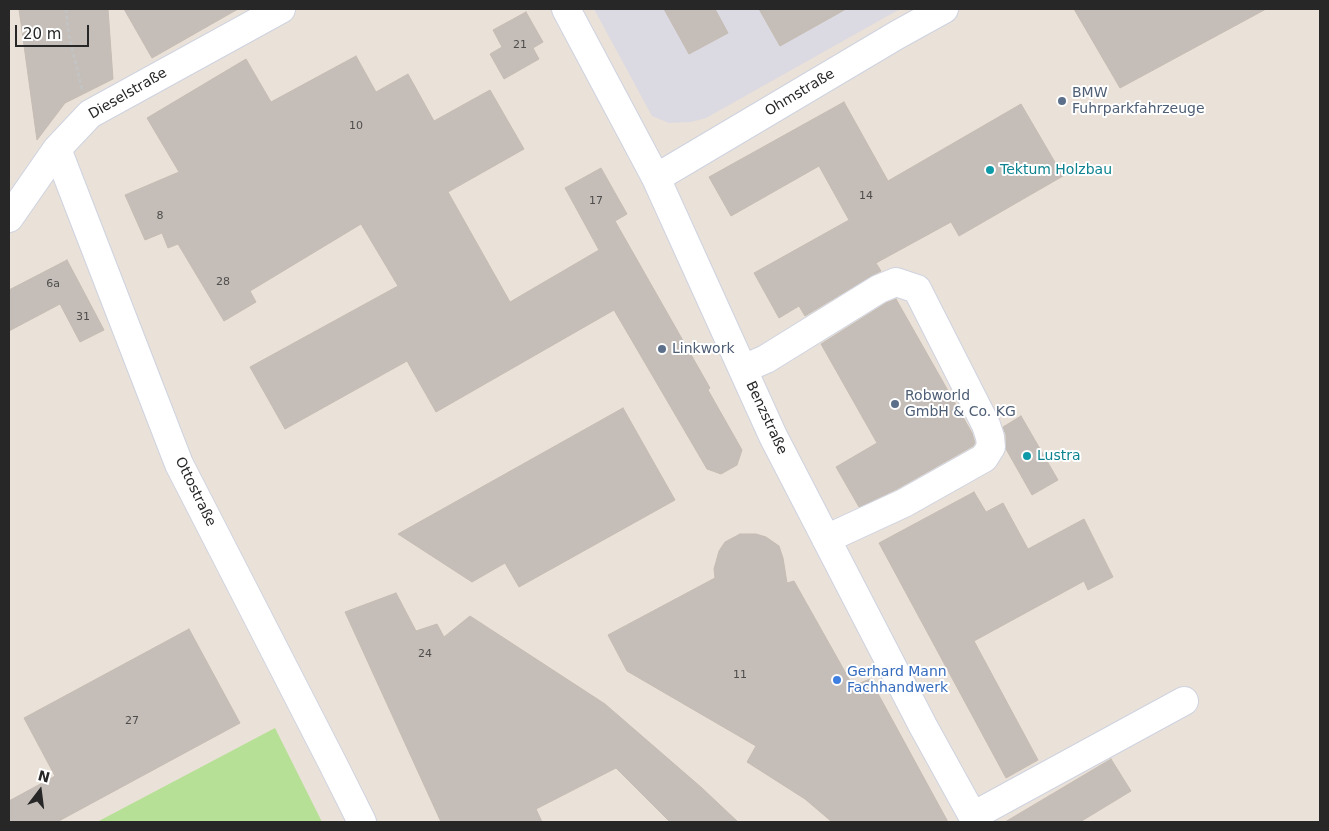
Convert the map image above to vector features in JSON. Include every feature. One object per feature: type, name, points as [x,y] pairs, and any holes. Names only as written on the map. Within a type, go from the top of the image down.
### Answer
[{"type":"street","name":"Dieselstraße","points":[[9,218],[57,149],[90,114],[281,9]]},
{"type":"street","name":"Benzstraße","points":[[566,9],[656,178],[773,436],[923,726],[974,819]]},
{"type":"street","name":"Ohmstraße","points":[[656,178],[896,35],[944,9]]},
{"type":"street","name":"Ottostraße","points":[[57,149],[179,464],[362,822]]},
{"type":"street","points":[[743,369],[766,359],[879,289],[896,282],[917,289],[986,425],[991,447],[984,458],[904,503],[826,540]]},
{"type":"street","points":[[974,819],[1184,701]]},
{"type":"path","points":[[66,9],[69,36],[90,114]]},
{"type":"shaded area","points":[[594,9],[900,9],[706,118],[691,122],[669,123],[652,116]]},
{"type":"green space","points":[[275,728],[322,822],[97,822]]},
{"type":"building","points":[[19,9],[108,9],[113,79],[65,103],[37,140]]},
{"type":"building","points":[[124,9],[238,9],[152,58]]},
{"type":"building","points":[[664,9],[715,9],[728,33],[689,54]]},
{"type":"building","points":[[759,9],[846,9],[780,46]]},
{"type":"building","points":[[1074,9],[1266,9],[1120,88]]},
{"type":"building","points":[[526,12],[543,42],[533,48],[539,59],[504,79],[490,54],[502,47],[493,30]]},
{"type":"building","points":[[356,56],[376,92],[408,74],[434,121],[490,90],[524,149],[448,192],[510,302],[599,250],[565,188],[601,168],[627,214],[615,221],[710,388],[708,390],[742,450],[737,465],[721,474],[707,469],[614,310],[436,412],[407,361],[285,429],[250,367],[398,286],[361,224],[250,291],[256,302],[224,321],[178,244],[168,248],[162,233],[145,240],[125,195],[179,172],[147,118],[246,59],[271,102]]},
{"type":"building","points":[[844,102],[888,181],[1021,104],[1063,176],[959,236],[951,222],[876,263],[881,271],[805,316],[799,306],[779,318],[754,273],[849,220],[819,166],[731,216],[709,177]]},
{"type":"building","points":[[67,260],[104,330],[80,342],[60,304],[9,331],[9,290]]},
{"type":"building","points":[[896,299],[972,433],[975,443],[973,446],[897,489],[859,507],[836,467],[877,443],[821,344],[886,303]]},
{"type":"building","points":[[623,408],[675,500],[519,587],[505,563],[472,582],[398,534]]},
{"type":"building","name":"Lustra","points":[[1021,416],[1058,480],[1032,495],[1006,449],[1006,435],[1003,427]]},
{"type":"building","points":[[974,492],[986,512],[1003,503],[1028,549],[1084,519],[1113,577],[1088,590],[1084,581],[974,641],[1038,760],[1006,778],[879,543]]},
{"type":"building","points":[[740,534],[756,534],[766,537],[779,546],[787,583],[794,581],[853,686],[870,679],[948,822],[832,822],[805,799],[747,762],[756,746],[627,671],[608,635],[715,578],[714,569],[719,551],[725,542]]},
{"type":"building","points":[[396,593],[416,631],[437,624],[444,637],[470,616],[605,704],[702,788],[738,822],[670,822],[616,768],[536,809],[542,822],[441,822],[345,612]]},
{"type":"building","points":[[189,629],[240,723],[57,822],[9,822],[9,801],[55,776],[24,718]]},
{"type":"building","points":[[1111,759],[1131,791],[1080,822],[1005,822]]},
{"type":"place","name":"BMW Fuhrparkfahrzeuge","points":[[1062,101]]},
{"type":"place","name":"Tektum Holzbau","points":[[990,170]]},
{"type":"place","name":"Linkwork","points":[[662,349]]},
{"type":"place","name":"Robworld GmbH & Co. KG","points":[[895,404]]},
{"type":"place","name":"Lustra","points":[[1027,456]]},
{"type":"place","name":"Gerhard Mann Fachhandwerk","points":[[837,680]]}]
